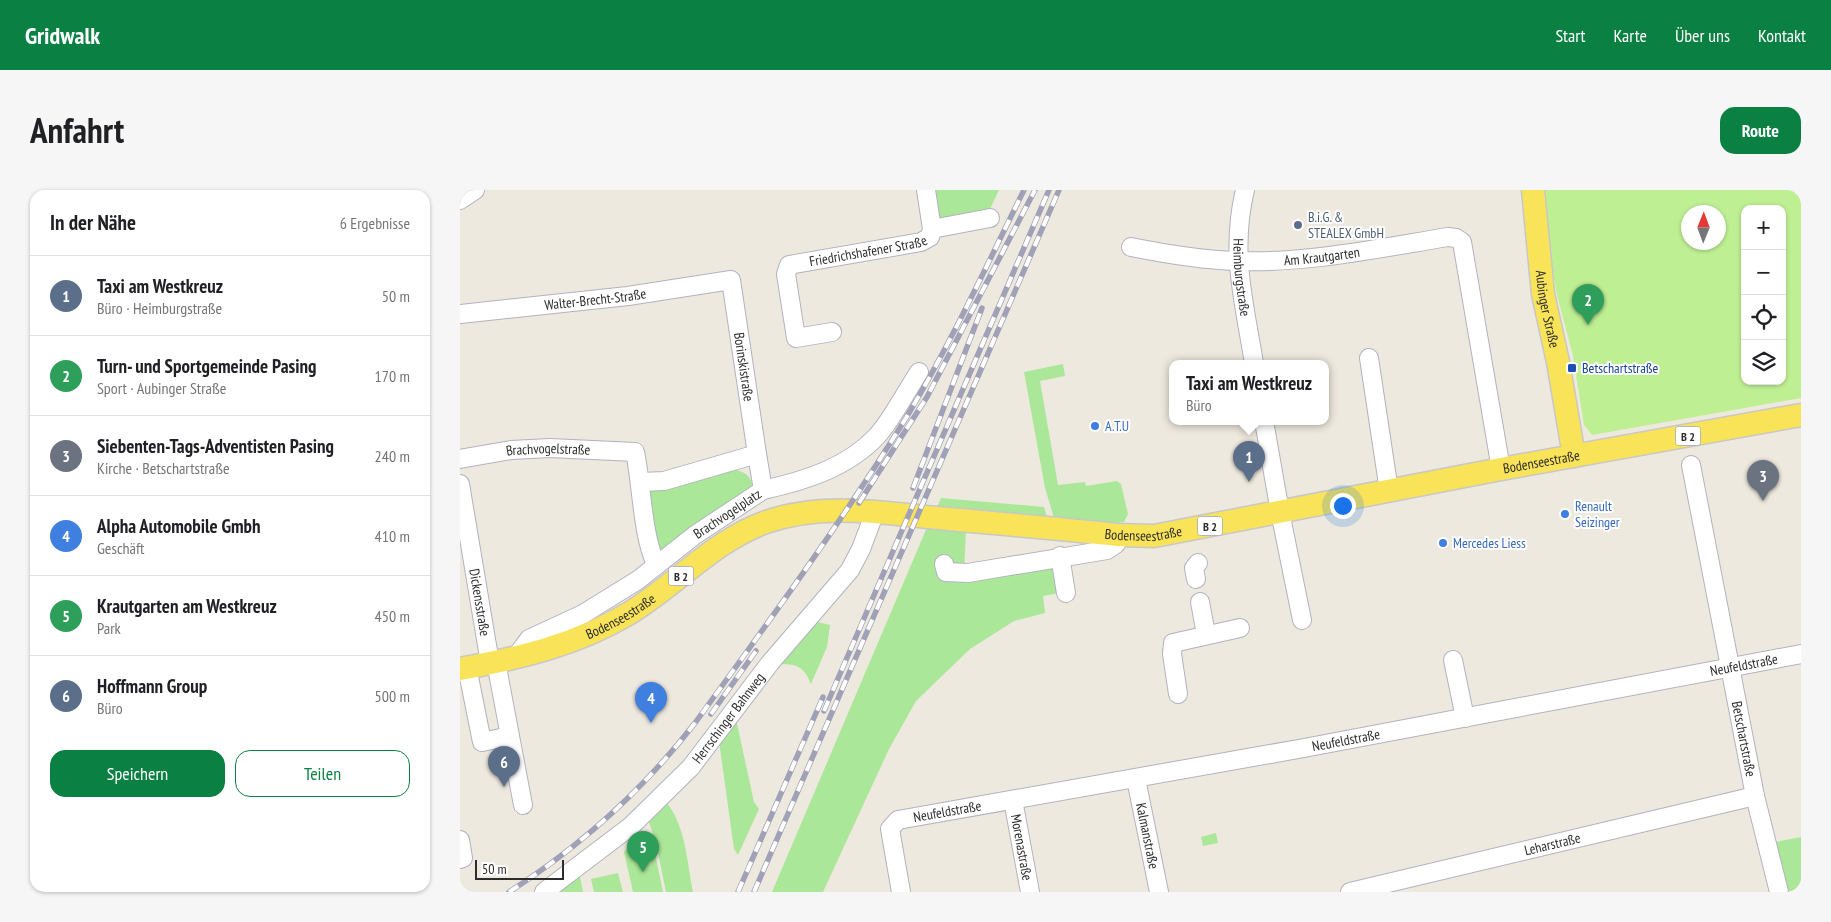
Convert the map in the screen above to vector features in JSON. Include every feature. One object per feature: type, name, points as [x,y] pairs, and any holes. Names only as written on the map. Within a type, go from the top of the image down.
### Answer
[{"type":"main road","name":"Aubinger Straße","points":[[1532,190],[1542,285],[1574,456]]},
{"type":"main road","name":"Bodenseestraße","points":[[463,668],[558,647],[594,633],[620,619],[658,594],[728,540],[764,523],[805,511],[834,509],[1118,535],[1161,534],[1388,490],[1801,415]]},
{"type":"street","points":[[460,200],[475,190]]},
{"type":"street","name":"Friedrichshafener Straße","points":[[832,332],[796,338],[786,274],[788,265],[921,242],[930,237],[932,229],[926,190]]},
{"type":"street","name":"Heimburgstraße","points":[[1245,190],[1239,213],[1237,261],[1254,360]]},
{"type":"street","points":[[932,229],[990,218]]},
{"type":"street","name":"Am Krautgarten","points":[[1131,247],[1178,256],[1237,261],[1333,256],[1448,237],[1456,238],[1462,242],[1501,469]]},
{"type":"street","name":"Walter-Brecht-Straße","points":[[460,314],[628,296],[731,280]]},
{"type":"street","name":"Borinskistraße","points":[[731,280],[758,454]]},
{"type":"street","points":[[1369,358],[1388,490]]},
{"type":"street","points":[[763,490],[798,482],[852,457],[877,436],[919,372]]},
{"type":"street","points":[[1265,425],[1302,620]]},
{"type":"street","name":"Brachvogelstraße","points":[[460,459],[511,450],[550,448],[636,452],[642,482]]},
{"type":"street","points":[[656,564],[652,556],[647,529],[642,482],[664,481],[758,454]]},
{"type":"street","name":"Brachvogelplatz","points":[[656,564],[695,535],[763,490],[758,454]]},
{"type":"street","name":"Betschartstraße","points":[[1691,465],[1755,796],[1779,892]]},
{"type":"street","name":"Dickensstraße","points":[[460,484],[500,661],[510,736],[524,805]]},
{"type":"street","name":"Herrschinger Bahnweg","points":[[549,891],[631,826],[691,767],[770,663],[850,570],[861,549],[875,512]]},
{"type":"street","points":[[944,564],[946,572],[968,573],[1060,556],[1107,550],[1116,544],[1118,535]]},
{"type":"street","points":[[1060,556],[1066,593]]},
{"type":"street","name":"Bodenseestraße","points":[[500,661],[529,639],[582,614],[638,580],[656,564]]},
{"type":"street","points":[[1200,602],[1206,634]]},
{"type":"street","points":[[1178,694],[1172,654],[1173,643],[1206,634],[1240,628]]},
{"type":"street","name":"Neufeldstraße","points":[[901,892],[890,834],[892,825],[898,820],[1136,779],[1801,654]]},
{"type":"street","points":[[1453,660],[1465,718]]},
{"type":"street","points":[[463,668],[482,742],[510,736]]},
{"type":"street","name":"Kalmanstraße","points":[[1136,779],[1159,892]]},
{"type":"street","name":"Leharstraße","points":[[1350,892],[1755,796]]},
{"type":"street","name":"Morenastraße","points":[[1012,800],[1030,892]]},
{"type":"street","points":[[460,840],[463,858],[460,859]]},
{"type":"green space","points":[[934,190],[999,190],[988,213],[939,222]]},
{"type":"green space","points":[[1545,190],[1801,190],[1801,398],[1592,435],[1584,425],[1573,356],[1556,291],[1549,245]]},
{"type":"green space","points":[[1063,364],[1065,376],[1040,381],[1058,485],[1085,482],[1086,486],[1117,481],[1121,484],[1128,514],[1124,522],[1054,518],[1045,488],[1024,372]]},
{"type":"green space","points":[[733,469],[747,475],[751,480],[753,488],[664,553],[657,550],[646,492]]},
{"type":"green space","points":[[941,498],[1044,507],[1047,517],[936,509]]},
{"type":"green space","points":[[928,525],[966,530],[964,574],[1057,558],[1064,592],[1043,596],[1045,613],[1014,621],[970,649],[916,701],[889,749],[823,892],[772,892]]},
{"type":"green space","points":[[810,620],[830,625],[827,647],[811,684],[805,672],[797,666],[787,664],[773,665]]},
{"type":"green space","points":[[736,719],[754,802],[759,809],[738,855],[734,849],[718,734]]},
{"type":"green space","points":[[667,803],[682,834],[693,892],[666,892],[656,843],[647,816]]},
{"type":"green space","points":[[1216,833],[1218,843],[1203,846],[1201,837]]},
{"type":"green space","points":[[1801,837],[1801,892],[1787,892],[1771,843]]},
{"type":"green space","points":[[652,839],[663,892],[633,892],[624,852],[629,846]]},
{"type":"green space","points":[[579,872],[583,892],[550,892]]},
{"type":"green space","points":[[618,873],[623,892],[594,892],[591,879]]},
{"type":"railway","points":[[509,892],[561,856],[610,815],[654,771],[695,723],[830,534],[906,418],[953,334],[1024,190]]},
{"type":"railway","points":[[859,503],[927,397],[1035,190]]},
{"type":"railway","points":[[824,711],[1049,190]]},
{"type":"railway","points":[[754,892],[1059,190]]},
{"type":"railway","points":[[913,488],[982,308]]},
{"type":"railway","points":[[711,714],[756,651]]},
{"type":"railway","points":[[738,892],[823,697]]},
{"type":"place","name":"B.i.G. & STEALEX GmbH","points":[[1298,225]]},
{"type":"place","name":"Turn- und Sportgemeinde Pasing","points":[[1588,325]]},
{"type":"place","name":"Betschartstraße","points":[[1572,368]]},
{"type":"place","name":"A.T.U","points":[[1095,426]]},
{"type":"place","name":"Taxi am Westkreuz","points":[[1249,482]]},
{"type":"place","name":"Siebenten-Tags-Adventisten Pasing","points":[[1763,501]]},
{"type":"place","name":"Renault Seizinger","points":[[1565,514]]},
{"type":"place","name":"Mercedes Liess","points":[[1443,543]]},
{"type":"place","name":"Alpha Automobile Gmbh","points":[[651,723]]},
{"type":"place","name":"Hoffmann Group","points":[[504,787]]},
{"type":"place","name":"Krautgarten am Westkreuz","points":[[643,872]]}]
